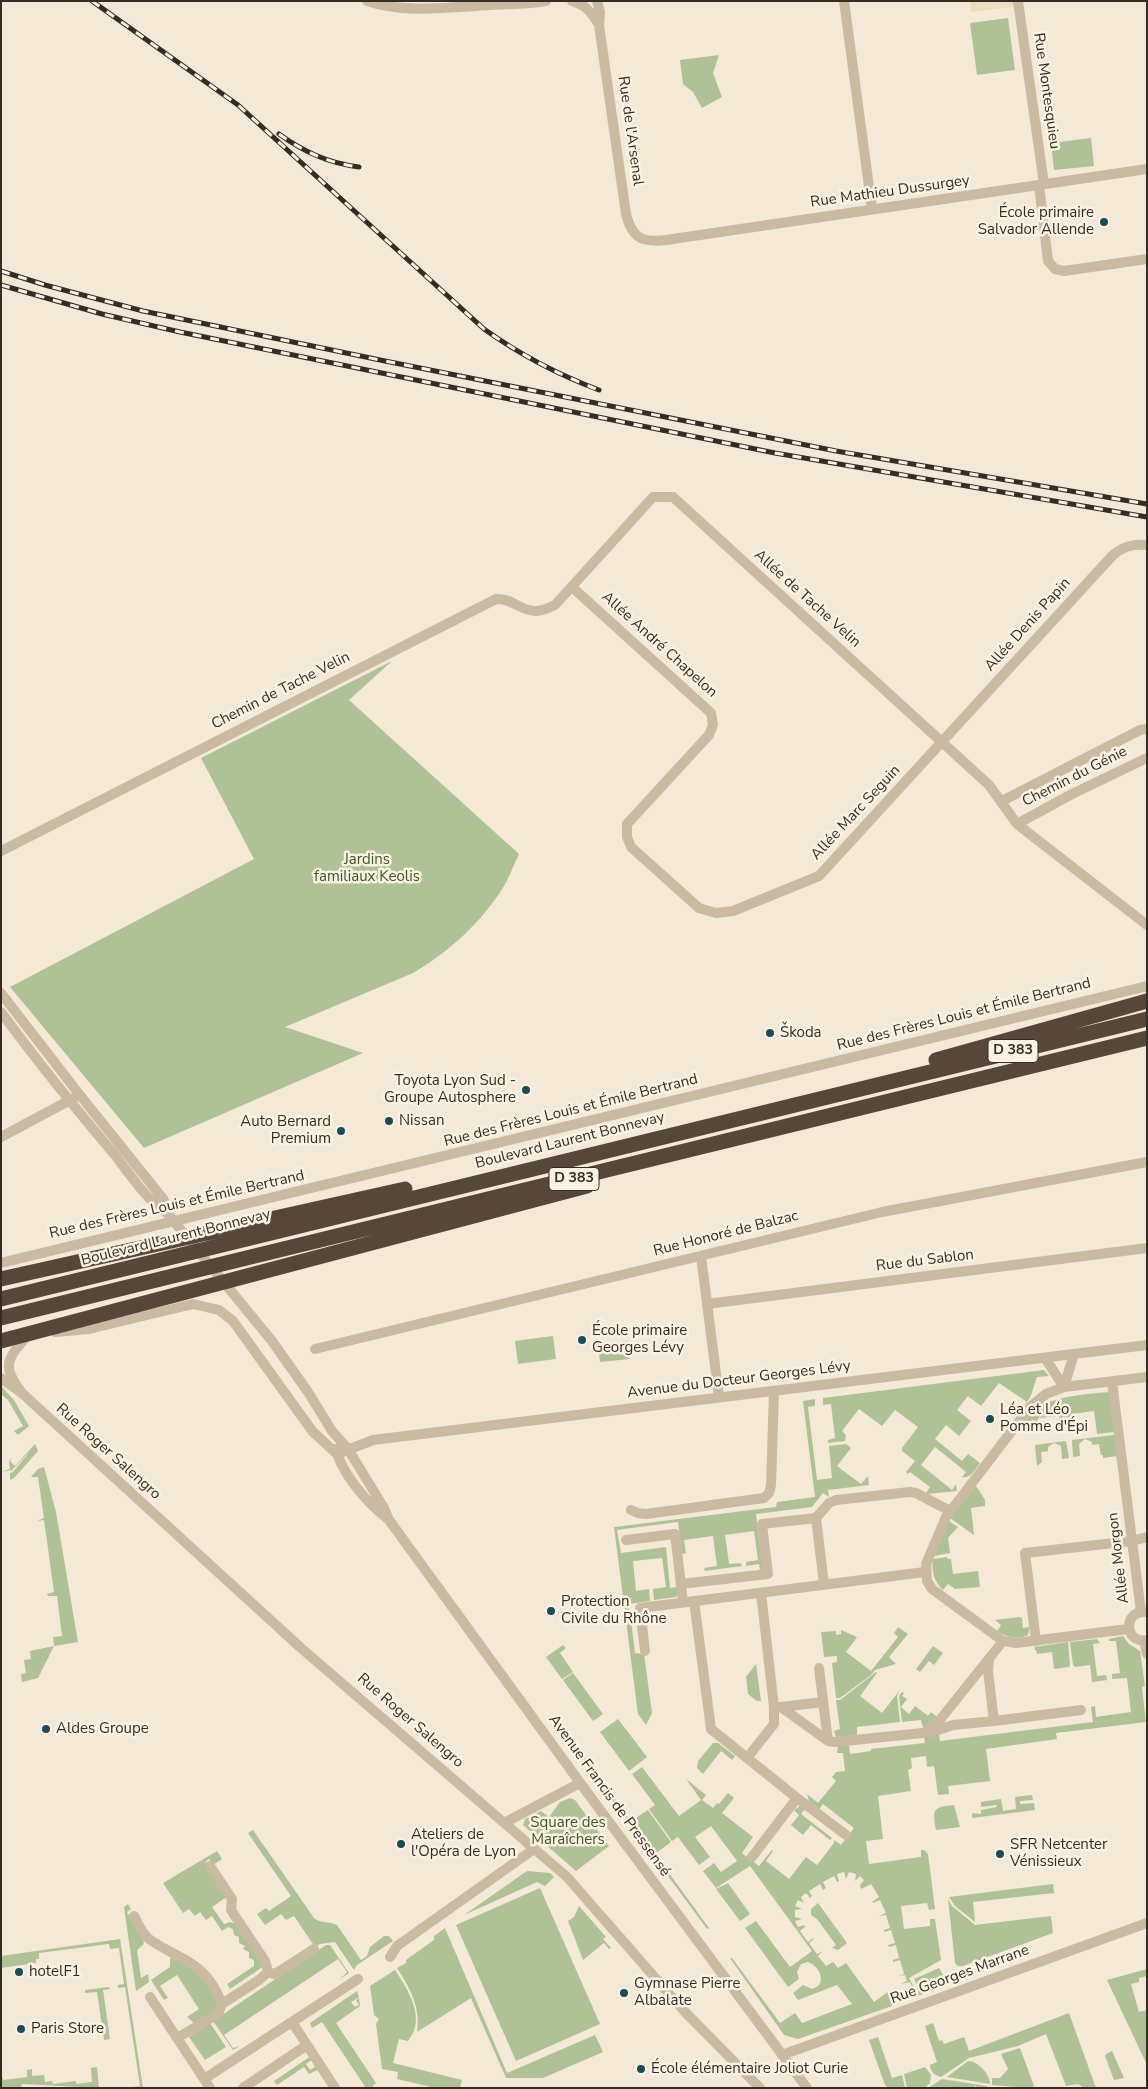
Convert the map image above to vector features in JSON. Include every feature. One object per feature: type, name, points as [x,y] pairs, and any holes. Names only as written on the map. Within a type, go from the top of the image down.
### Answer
[{"type":"highway","points":[[880,1083],[905,1067],[1147,1000]]},
{"type":"highway","name":"Boulevard Laurent Bonnevay","points":[[1,1299],[1147,1018]]},
{"type":"highway","name":"D 383","points":[[1,1318],[1147,1038]]},
{"type":"highway","points":[[1125,1043],[1147,1042]]},
{"type":"highway","points":[[1,1341],[93,1315],[322,1257],[603,1182],[631,1174],[652,1160]]},
{"type":"highway","points":[[1,1279],[430,1184],[444,1190]]},
{"type":"street","points":[[367,1],[387,7],[408,9],[479,5],[504,6],[546,1]]},
{"type":"street","points":[[479,5],[492,1]]},
{"type":"street","points":[[572,1],[583,5],[591,12],[599,25]]},
{"type":"street","name":"Rue de l'Arsenal","points":[[597,1],[626,214],[631,229],[638,237]]},
{"type":"street","points":[[844,1],[872,210]]},
{"type":"street","name":"Rue Montesquieu","points":[[1018,1],[1042,185],[1048,261],[1055,269],[1064,271],[1147,259]]},
{"type":"street","name":"Rue Mathieu Dussurgey","points":[[638,237],[648,241],[666,240],[1147,169]]},
{"type":"street","name":"Allée de Tache Velin","points":[[572,587],[653,497],[673,497],[989,785],[1017,824],[1147,925]]},
{"type":"street","name":"Allée Denis Papin","points":[[942,742],[1113,555],[1122,548],[1134,545],[1147,545]]},
{"type":"street","name":"Chemin de Tache Velin","points":[[1,850],[496,599],[506,598],[518,607],[537,612],[555,605],[572,587]]},
{"type":"street","name":"Allée André Chapelon","points":[[572,587],[711,713],[713,726],[709,735],[627,824],[627,837],[631,847],[699,908]]},
{"type":"street","points":[[1002,801],[1140,730],[1147,729]]},
{"type":"street","name":"Allée Marc Seguin","points":[[699,908],[716,913],[733,911],[819,876],[942,742]]},
{"type":"street","name":"Chemin du Génie","points":[[1017,824],[1072,794],[1147,758]]},
{"type":"street","name":"Rue des Frères Louis et Émile Bertrand","points":[[1,1263],[1147,986]]},
{"type":"street","name":"Avenue Francis de Pressensé","points":[[1,993],[164,1200],[168,1214]]},
{"type":"street","name":"Avenue Francis de Pressensé","points":[[1,1012],[70,1101],[157,1207],[168,1214],[272,1341],[308,1392],[332,1431],[348,1449],[384,1508],[388,1520]]},
{"type":"street","points":[[1,1137],[70,1101],[79,1094]]},
{"type":"street","name":"Rue Honoré de Balzac","points":[[315,1349],[931,1202],[1147,1162]]},
{"type":"street","name":"Rue du Sablon","points":[[707,1304],[1147,1248]]},
{"type":"street","points":[[701,1256],[719,1397]]},
{"type":"street","points":[[29,1334],[89,1329],[193,1304],[218,1310],[233,1321],[313,1432],[337,1454]]},
{"type":"street","name":"Rue Roger Salengro","points":[[23,1394],[12,1380],[8,1361],[16,1348],[29,1334]]},
{"type":"street","name":"Avenue du Docteur Georges Lévy","points":[[337,1454],[374,1440],[1147,1345]]},
{"type":"street","points":[[1064,1387],[1074,1354]]},
{"type":"street","points":[[1045,1358],[1064,1387]]},
{"type":"street","points":[[1128,1629],[1016,1643],[1003,1641],[932,1589],[927,1581],[925,1572],[929,1556],[950,1511],[1030,1407],[1046,1394],[1064,1387],[1147,1377]]},
{"type":"street","name":"Rue Roger Salengro","points":[[1,1378],[23,1394],[301,1648],[567,1877],[688,2016],[760,2088]]},
{"type":"street","name":"Allée Morgon","points":[[1112,1382],[1132,1541],[1144,1612]]},
{"type":"street","points":[[631,1510],[646,1514],[764,1498],[769,1493],[771,1485],[774,1392]]},
{"type":"street","name":"Avenue Francis de Pressensé","points":[[332,1431],[337,1454],[357,1487],[388,1520],[580,1783],[807,2088]]},
{"type":"street","points":[[747,1758],[774,1724],[777,1707],[766,1592],[768,1574],[762,1524],[816,1518],[832,1501],[910,1492],[916,1493],[950,1511]]},
{"type":"street","points":[[816,1518],[824,1584]]},
{"type":"street","points":[[626,1540],[675,1534],[683,1602]]},
{"type":"street","points":[[1036,1641],[1025,1553],[1132,1541],[1147,1537]]},
{"type":"street","points":[[646,1651],[640,1608],[925,1572]]},
{"type":"street","points":[[681,1584],[768,1574]]},
{"type":"street","points":[[694,1601],[709,1725],[714,1733],[846,1835]]},
{"type":"street","points":[[1144,1612],[1132,1616],[1128,1629],[1134,1638],[1145,1640],[1147,1654]]},
{"type":"street","points":[[919,1732],[935,1725],[1003,1641]]},
{"type":"street","points":[[989,1660],[988,1671],[994,1721]]},
{"type":"street","points":[[819,1668],[828,1741]]},
{"type":"street","points":[[777,1707],[823,1702]]},
{"type":"street","points":[[954,1702],[954,1709],[958,1719],[968,1724]]},
{"type":"street","points":[[777,1707],[828,1741],[835,1742],[932,1732],[944,1727],[1081,1710]]},
{"type":"street","points":[[504,1823],[580,1783]]},
{"type":"street","points":[[752,1857],[797,1798]]},
{"type":"street","points":[[390,1957],[397,1946],[534,1849]]},
{"type":"street","points":[[210,1866],[232,1899],[231,1910],[265,1961],[268,1972]]},
{"type":"street","points":[[134,1916],[147,1938],[198,1967],[218,1992],[222,2004]]},
{"type":"street","name":"Rue Georges Marrane","points":[[782,2055],[1147,1923]]},
{"type":"street","points":[[268,1972],[274,1974],[314,1949]]},
{"type":"street","points":[[177,2038],[218,2014],[222,2004],[268,1972]]},
{"type":"street","points":[[150,1997],[207,2083],[292,2022],[358,1979]]},
{"type":"street","points":[[292,2022],[335,2088]]},
{"type":"street","points":[[243,2088],[306,2045]]},
{"type":"green space","points":[[1008,18],[1015,70],[977,75],[970,23]]},
{"type":"green space","points":[[719,55],[713,73],[722,97],[702,108],[693,92],[683,84],[680,60]]},
{"type":"green space","points":[[1091,138],[1094,166],[1054,170],[1051,143]]},
{"type":"green space","name":"Jardins familiaux Keolis","points":[[392,661],[349,700],[519,854],[506,882],[486,912],[475,924],[452,946],[426,965],[413,973],[285,1027],[363,1053],[144,1148],[10,987],[254,859],[201,758]]},
{"type":"green space","points":[[553,1336],[556,1359],[518,1364],[515,1341]]},
{"type":"green space","points":[[628,1341],[630,1359],[600,1362],[598,1345]]},
{"type":"green space","points":[[1044,1370],[1049,1376],[1037,1377],[1027,1402],[999,1383],[981,1406],[968,1396],[957,1410],[971,1421],[959,1436],[946,1425],[935,1439],[962,1461],[968,1454],[980,1463],[970,1475],[962,1477],[966,1472],[935,1447],[921,1465],[952,1490],[956,1484],[957,1491],[927,1494],[930,1487],[910,1472],[908,1474],[906,1472],[915,1461],[902,1451],[902,1448],[918,1427],[895,1410],[882,1426],[859,1409],[842,1431],[846,1435],[845,1441],[828,1443],[828,1440],[835,1438],[831,1404],[823,1405],[823,1398]]},
{"type":"green space","points":[[1,1386],[14,1400],[29,1426],[18,1435],[14,1431],[23,1426],[8,1400],[1,1394]]},
{"type":"green space","points":[[1110,1392],[1114,1432],[1097,1434],[1094,1411],[1073,1414],[1074,1421],[1061,1423],[1059,1416],[1038,1418],[1038,1426],[1023,1426],[1028,1416],[1047,1403],[1073,1396]]},
{"type":"green space","points":[[815,1399],[815,1406],[808,1407],[817,1480],[832,1478],[829,1446],[846,1444],[851,1448],[837,1466],[861,1484],[868,1476],[869,1485],[828,1490],[829,1497],[823,1493],[812,1507],[756,1514],[763,1570],[760,1571],[759,1564],[746,1566],[746,1562],[758,1560],[754,1531],[725,1535],[729,1564],[741,1563],[742,1566],[705,1571],[704,1568],[717,1566],[713,1536],[684,1540],[686,1553],[682,1554],[678,1522],[617,1530],[621,1553],[666,1547],[670,1588],[677,1587],[678,1594],[676,1597],[654,1600],[653,1589],[666,1587],[662,1558],[633,1561],[636,1591],[649,1589],[650,1601],[629,1604],[635,1653],[644,1654],[652,1713],[646,1725],[638,1714],[614,1527],[776,1507],[777,1502],[815,1497],[803,1401]]},
{"type":"green space","points":[[1114,1435],[1117,1456],[1103,1458],[1099,1444],[1092,1445],[1092,1442],[1085,1439],[1079,1444],[1080,1456],[1073,1457],[1072,1440]]},
{"type":"green space","points":[[1066,1441],[1069,1458],[1062,1459],[1061,1446],[1054,1443],[1048,1447],[1048,1451],[1041,1452],[1042,1462],[1037,1466],[1035,1445]]},
{"type":"green space","points":[[35,1444],[38,1451],[14,1478],[10,1480],[10,1473],[13,1472],[32,1449],[12,1470],[1,1472],[10,1469],[9,1461],[12,1457],[10,1461],[15,1466]]},
{"type":"green space","points":[[44,1467],[56,1512],[78,1642],[54,1646],[53,1637],[62,1636],[57,1596],[48,1596],[47,1594],[54,1592],[44,1520],[37,1521],[44,1518],[38,1477],[31,1477],[38,1469]]},
{"type":"green space","points":[[976,1486],[985,1500],[985,1506],[971,1508],[974,1535],[950,1518]]},
{"type":"green space","points":[[949,1521],[958,1527],[948,1538],[950,1553],[934,1556]]},
{"type":"green space","points":[[947,1557],[951,1559],[953,1574],[978,1571],[980,1587],[955,1589],[948,1584],[943,1590],[935,1580],[932,1563],[933,1559]]},
{"type":"green space","points":[[1022,1618],[1023,1628],[1030,1627],[1028,1635],[1012,1637],[997,1631],[1001,1625],[995,1620]]},
{"type":"green space","points":[[898,1627],[908,1634],[889,1657],[896,1664],[875,1670],[840,1698],[836,1698],[832,1663],[837,1662],[837,1656],[824,1657],[821,1632],[836,1631],[836,1635],[841,1634],[841,1630],[857,1637],[846,1652],[871,1671],[898,1637],[894,1633]]},
{"type":"green space","points":[[1123,1636],[1129,1644],[1140,1651],[1145,1686],[1142,1687],[1146,1722],[1056,1733],[1057,1739],[986,1749],[990,1781],[948,1786],[949,1794],[938,1795],[934,1766],[927,1767],[926,1756],[911,1758],[912,1768],[908,1770],[911,1791],[878,1796],[883,1839],[866,1841],[869,1864],[921,1857],[921,1850],[928,1854],[935,1909],[929,1910],[927,1903],[901,1906],[904,1929],[930,1926],[930,1919],[935,1919],[941,1960],[909,1978],[915,1989],[918,1987],[914,1979],[939,1968],[945,1978],[946,1986],[909,1999],[905,1997],[904,1993],[913,1989],[910,1982],[900,1984],[907,1981],[905,1975],[898,1976],[904,1974],[900,1960],[893,1962],[893,1960],[899,1958],[896,1945],[889,1947],[888,1945],[895,1943],[891,1930],[884,1932],[884,1930],[890,1928],[886,1915],[879,1916],[886,1913],[880,1900],[872,1902],[879,1897],[871,1884],[861,1889],[860,1885],[864,1880],[860,1876],[855,1881],[856,1874],[849,1872],[846,1879],[844,1872],[837,1874],[839,1881],[837,1882],[834,1876],[823,1882],[826,1888],[823,1890],[820,1884],[809,1891],[812,1896],[810,1898],[806,1893],[801,1897],[804,1903],[798,1900],[795,1906],[802,1909],[795,1910],[795,1917],[802,1919],[795,1921],[798,1927],[804,1925],[805,1927],[800,1931],[808,1942],[814,1939],[809,1943],[817,1954],[823,1951],[818,1956],[826,1966],[833,1962],[838,1968],[846,1963],[874,2002],[889,1991],[894,2001],[892,2006],[798,2039],[784,2035],[730,1958],[732,1958],[780,2023],[795,2013],[802,2023],[852,2004],[837,1985],[798,2000],[793,1993],[803,1985],[812,1989],[820,1984],[819,1971],[808,1962],[801,1964],[797,1972],[799,1979],[788,1987],[745,1928],[756,1921],[790,1967],[812,1951],[750,1866],[716,1888],[703,1871],[714,1863],[721,1872],[737,1861],[711,1826],[695,1837],[710,1857],[699,1865],[678,1837],[672,1841],[649,1809],[655,1805],[632,1774],[642,1767],[679,1816],[701,1800],[686,1779],[706,1795],[702,1800],[713,1808],[728,1793],[734,1798],[722,1813],[753,1837],[742,1853],[759,1866],[772,1850],[766,1861],[789,1879],[806,1857],[817,1865],[834,1843],[834,1840],[841,1845],[854,1828],[823,1804],[819,1809],[809,1801],[807,1794],[818,1803],[836,1781],[832,1777],[836,1772],[845,1771],[843,1753],[837,1753],[838,1746],[849,1745],[850,1754],[871,1751],[871,1749],[925,1743],[924,1736],[939,1734],[940,1741],[1093,1722],[1091,1707],[1095,1706],[1096,1717],[1131,1712],[1127,1678],[1112,1679],[1112,1674],[1120,1673],[1116,1641],[1109,1641],[1109,1639]]},
{"type":"green space","points":[[1097,1639],[1100,1643],[1093,1644],[1097,1676],[1106,1675],[1107,1680],[1092,1682],[1090,1665],[1075,1667],[1073,1665],[1070,1642]]},
{"type":"green space","points":[[1068,1642],[1069,1667],[1054,1669],[1052,1652],[1037,1654],[1034,1647]]},
{"type":"green space","points":[[563,1645],[566,1648],[560,1653],[573,1672],[562,1679],[546,1657]]},
{"type":"green space","points":[[54,1646],[38,1678],[22,1682],[21,1674],[26,1673],[24,1660],[31,1659],[30,1651]]},
{"type":"green space","points":[[933,1646],[943,1653],[934,1665],[929,1661],[920,1672],[916,1669]]},
{"type":"green space","points":[[756,1664],[761,1701],[757,1701],[748,1694],[746,1677]]},
{"type":"green space","points":[[876,1672],[860,1696],[882,1713],[900,1690],[897,1696],[900,1722],[857,1727],[857,1735],[836,1737],[834,1731],[840,1729],[836,1700],[840,1700]]},
{"type":"green space","points":[[573,1673],[603,1714],[593,1721],[563,1680]]},
{"type":"green space","points":[[902,1692],[904,1693],[902,1696],[907,1699],[901,1707],[909,1714],[915,1706],[928,1716],[931,1712],[937,1717],[925,1727],[923,1727],[921,1720],[902,1722],[899,1696]]},
{"type":"green space","points":[[618,1719],[647,1757],[629,1771],[600,1732]]},
{"type":"green space","points":[[713,1743],[718,1743],[735,1756],[732,1760],[721,1751],[703,1774],[697,1768],[698,1761]]},
{"type":"green space","points":[[584,1756],[631,1821],[648,1810],[671,1842],[655,1854],[709,1928],[707,1929],[581,1758]]},
{"type":"green space","points":[[1032,1795],[1033,1800],[1020,1801],[1020,1804],[1034,1803],[1035,1810],[972,1818],[972,1813],[981,1814],[981,1810],[997,1807],[996,1805],[981,1807],[981,1802],[1001,1799],[1003,1811],[1016,1809],[1015,1797]]},
{"type":"green space","name":"Square des Maraîchers","points":[[570,1798],[575,1800],[609,1846],[576,1871],[523,1825],[525,1819],[541,1811],[549,1817],[560,1802]]},
{"type":"green space","points":[[954,1805],[960,1827],[936,1830],[934,1813],[936,1810]]},
{"type":"green space","points":[[800,1806],[805,1809],[801,1814],[832,1838],[830,1840],[811,1825],[803,1835],[791,1825],[799,1815],[794,1810]]},
{"type":"green space","points":[[253,1830],[314,1918],[337,1925],[361,1960],[367,1956],[370,1947],[384,1936],[389,1936],[393,1941],[357,1965],[354,1970],[335,1942],[320,1944],[315,1947],[294,1916],[286,1920],[281,1914],[265,1925],[257,1914],[266,1908],[269,1911],[291,1896],[248,1833]]},
{"type":"green space","points":[[217,1851],[222,1859],[213,1865],[209,1859],[205,1862],[228,1896],[212,1907],[224,1924],[230,1922],[235,1924],[264,1966],[230,1989],[227,1984],[254,1966],[254,1960],[249,1958],[249,1952],[243,1949],[245,1946],[239,1943],[239,1937],[234,1935],[233,1929],[228,1927],[222,1931],[212,1916],[206,1920],[200,1912],[195,1916],[189,1909],[183,1913],[163,1883]]},
{"type":"green space","points":[[527,1871],[550,1873],[554,1877],[545,1886],[537,1882],[464,1915]]},
{"type":"green space","points":[[728,1883],[750,1914],[740,1921],[716,1889]]},
{"type":"green space","points":[[1053,1884],[1054,1893],[973,1902],[975,1922],[955,1906],[949,1897]]},
{"type":"green space","points":[[540,1888],[600,2024],[516,2061],[456,1925]]},
{"type":"green space","points":[[948,1899],[952,1906],[975,1925],[1051,1916],[1053,1933],[963,1966],[958,1966],[955,1963]]},
{"type":"green space","points":[[818,1903],[847,1943],[838,1950],[832,1948],[836,1945],[817,1919],[811,1915],[811,1909]]},
{"type":"green space","points":[[128,1904],[131,1909],[127,1912],[142,1936],[144,1944],[137,1950],[141,1978],[148,1974],[149,1982],[136,1991],[124,1907]]},
{"type":"green space","points":[[579,1906],[606,1937],[603,1939],[611,1948],[609,1949],[604,1943],[583,1960],[568,1921],[574,1917]]},
{"type":"green space","points":[[445,1928],[507,2073],[595,2035],[603,2052],[543,2078],[506,2078],[471,1998],[417,2032],[416,2006],[397,1968],[434,1940],[434,1936]]},
{"type":"green space","points":[[120,1939],[143,2088],[126,2088],[140,2086],[125,1987],[118,1988],[118,1985],[124,1984],[119,1948],[110,1949],[109,1944],[39,1953],[39,1959],[36,1959],[36,1963],[1,1968],[1,1956]]},
{"type":"green space","points":[[326,1945],[330,1945],[349,1973],[340,1979],[347,1972],[338,1959],[224,2035],[233,2048],[240,2046],[233,2050],[213,2021]]},
{"type":"green space","points":[[171,1958],[196,1969],[219,2002],[218,2009],[194,2023],[187,2017],[199,2009],[177,1975],[160,1986],[168,1998],[164,2000],[151,1980],[170,1967]]},
{"type":"green space","points":[[1147,1969],[1147,1976],[1139,1978],[1139,1982],[1131,1984],[1139,2012],[1147,2010],[1147,2065],[1107,1980]]},
{"type":"green space","points":[[395,1970],[411,1997],[416,2020],[414,2031],[408,2041],[399,2039],[393,2063],[462,2080],[460,2087],[464,2088],[436,2088],[397,2079],[398,2072],[382,2069],[376,2024],[379,2019],[374,2015],[370,1986]]},
{"type":"green space","points":[[109,1987],[110,1989],[103,1990],[110,2039],[104,2040],[97,1992],[85,1993],[85,1990]]},
{"type":"green space","points":[[357,1991],[359,1997],[351,2002],[355,2007],[359,2005],[356,2000],[359,1998],[360,2006],[336,2023],[376,2083],[371,2088],[366,2088],[322,2022],[312,2028],[310,2023]]},
{"type":"green space","points":[[1069,2013],[1096,2088],[1084,2088],[1078,2084],[1066,2086],[1046,2034],[1018,2046],[969,2058],[941,2077],[931,2070],[930,2065],[937,2062],[925,2026],[933,2023],[939,2041],[942,2040],[944,2044],[964,2037],[969,2051]]},
{"type":"green space","points":[[210,2023],[226,2047],[205,2060],[189,2037]]},
{"type":"green space","points":[[878,2037],[892,2078],[902,2075],[905,2088],[888,2088],[885,2085],[869,2040]]},
{"type":"green space","points":[[1020,2048],[1034,2086],[1030,2088],[992,2085],[992,2078],[1000,2078],[1008,2069],[1001,2054]]},
{"type":"green space","points":[[1112,2051],[1124,2078],[1114,2080],[1105,2056]]},
{"type":"green space","points":[[311,2056],[313,2059],[306,2064],[310,2070],[317,2066],[319,2069],[309,2074],[304,2067],[277,2085],[274,2081]]},
{"type":"green space","points":[[968,2061],[976,2063],[983,2069],[988,2076],[990,2084],[947,2077]]},
{"type":"green space","points":[[97,2067],[99,2088],[22,2084],[21,2088],[1,2088],[1,2073],[3,2080],[27,2077],[27,2070],[32,2069],[32,2076],[44,2075],[45,2082],[52,2081],[53,2084],[76,2081],[76,2084],[92,2082],[91,2068]]},
{"type":"green space","points":[[925,2067],[931,2075],[930,2083],[925,2088],[907,2088],[904,2074]]},
{"type":"green space","points":[[942,2079],[987,2086],[988,2088],[977,2088],[976,2086],[971,2088],[928,2088]]},
{"type":"shaded area","points":[[970,1],[1018,1],[1019,6],[971,12]]},
{"type":"railway","points":[[92,1],[238,105],[484,329],[540,363],[569,378],[599,390]]},
{"type":"railway","points":[[279,134],[317,156],[337,163],[359,167]]},
{"type":"railway","points":[[1,271],[45,285],[143,311],[385,361],[836,451],[1147,504]]},
{"type":"railway","points":[[1,285],[102,314],[180,332],[775,453],[1147,517]]},
{"type":"place","name":"École primaire Salvador Allende","points":[[1104,222]]},
{"type":"place","name":"Škoda","points":[[770,1033]]},
{"type":"place","name":"Toyota Lyon Sud - Groupe Autosphere","points":[[526,1090]]},
{"type":"place","name":"Nissan","points":[[389,1121]]},
{"type":"place","name":"Auto Bernard Premium","points":[[341,1131]]},
{"type":"place","name":"École primaire Georges Lévy","points":[[582,1340]]},
{"type":"place","name":"Léa et Léo Pomme d'Épi","points":[[990,1419]]},
{"type":"place","name":"Protection Civile du Rhône","points":[[551,1611]]},
{"type":"place","name":"Aldes Groupe","points":[[46,1729]]},
{"type":"place","name":"Ateliers de l'Opéra de Lyon","points":[[401,1844]]},
{"type":"place","name":"SFR Netcenter Vénissieux","points":[[1000,1854]]},
{"type":"place","name":"hotelF1","points":[[19,1972]]},
{"type":"place","name":"Gymnase Pierre Albalate","points":[[624,1993]]},
{"type":"place","name":"Paris Store","points":[[21,2029]]},
{"type":"place","name":"École élémentaire Joliot Curie","points":[[641,2069]]}]
